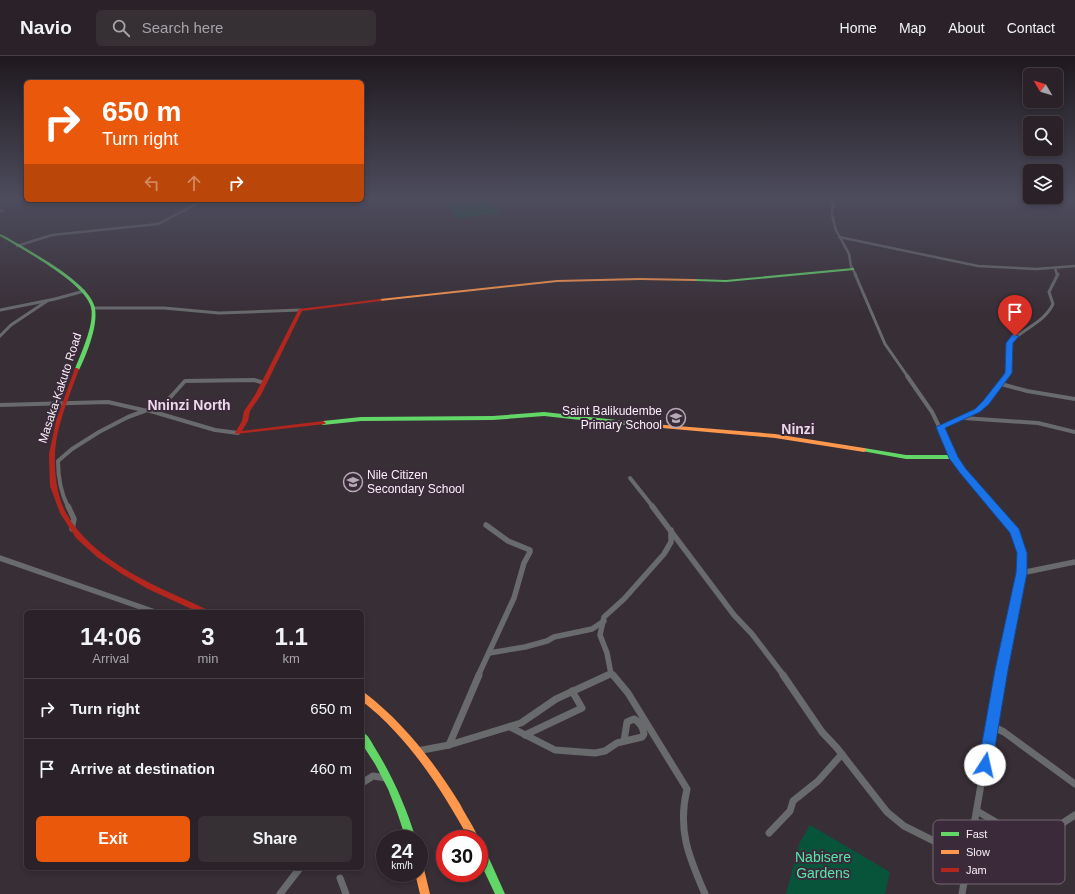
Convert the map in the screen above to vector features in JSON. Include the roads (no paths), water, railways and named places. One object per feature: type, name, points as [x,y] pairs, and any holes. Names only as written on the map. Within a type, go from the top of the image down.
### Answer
[{"type":"main road","points":[[2,236],[70,279],[84,291],[93,308]]},
{"type":"main road","points":[[238,433],[245,421],[247,411],[264,383],[300,310],[557,281],[640,279],[731,281],[782,274],[853,269]]},
{"type":"main road","name":"Masaka-Kakuto Road","points":[[93,308],[89,332],[65,403],[52,448],[50,475],[54,496],[72,529],[82,541],[105,560],[138,579],[201,610]]},
{"type":"main road","points":[[238,433],[361,419],[494,418],[544,414],[643,425],[775,436],[792,440],[819,442],[906,458],[954,458]]},
{"type":"main road","points":[[364,698],[377,708],[416,751],[450,797],[469,830]]},
{"type":"main road","points":[[364,739],[379,760],[409,830]]},
{"type":"main road","points":[[488,868],[500,894]]},
{"type":"main road","points":[[422,882],[425,894]]},
{"type":"street","points":[[17,246],[48,236]]},
{"type":"street","points":[[839,237],[978,266],[1025,269],[1075,266]]},
{"type":"street","points":[[839,237],[848,254],[885,344],[932,412],[941,427],[954,458],[1015,531],[1022,553],[1021,573],[975,820]]},
{"type":"street","points":[[941,427],[962,418],[982,406],[1001,384],[1009,370],[1010,343],[1018,333],[1045,318],[1052,307],[1053,304],[1048,297],[1048,294],[1058,274],[1054,268]]},
{"type":"street","points":[[0,310],[47,301],[84,291]]},
{"type":"street","points":[[0,336],[11,326],[47,301]]},
{"type":"street","points":[[93,308],[164,308],[219,313],[300,310]]},
{"type":"street","points":[[157,412],[185,382],[254,380],[264,383]]},
{"type":"street","points":[[1001,384],[1027,391],[1075,399]]},
{"type":"street","points":[[0,405],[108,402],[157,412],[215,430],[238,433]]},
{"type":"street","points":[[72,529],[74,519],[64,498],[58,474],[60,458],[75,447],[143,410]]},
{"type":"street","points":[[962,418],[1038,423],[1075,432]]},
{"type":"street","points":[[630,478],[671,530],[734,615],[752,634],[793,688],[822,732],[842,754],[887,812],[895,820],[933,842]]},
{"type":"street","points":[[449,745],[465,704],[515,596],[522,568],[530,551],[504,539],[486,525]]},
{"type":"street","points":[[671,530],[671,542],[664,554],[624,598],[606,614],[600,635],[607,653],[611,674],[617,678],[628,693],[687,789],[682,814],[684,828],[691,857],[705,894]]},
{"type":"street","points":[[0,558],[150,610]]},
{"type":"street","points":[[1021,573],[1035,573],[1053,566],[1075,562]]},
{"type":"street","points":[[489,653],[525,647],[547,641],[554,637],[592,629],[604,621]]},
{"type":"street","points":[[416,751],[449,745],[510,727],[525,721],[556,699],[611,674]]},
{"type":"street","points":[[525,735],[582,708],[572,691]]},
{"type":"street","points":[[992,726],[1004,732],[1075,784]]},
{"type":"street","points":[[510,727],[555,750],[594,753],[605,751],[617,743],[624,741]]},
{"type":"street","points":[[768,833],[790,811],[793,801],[818,780],[842,754]]},
{"type":"street","points":[[364,782],[373,776],[388,779]]},
{"type":"street","points":[[977,810],[994,820]]},
{"type":"street","points":[[1065,822],[1075,815]]},
{"type":"street","points":[[280,894],[298,870]]},
{"type":"street","points":[[340,878],[346,894]]},
{"type":"street","points":[[962,894],[964,884]]},
{"type":"place","name":"Saint Balikudembe Primary School","points":[[676,418]]},
{"type":"place","name":"Nile Citizen Secondary School","points":[[353,482]]},
{"type":"district","name":"Nninzi North","points":[[189,405]]},
{"type":"district","name":"Ninzi","points":[[798,429]]},
{"type":"park label","name":"Nabisere Gardens","points":[[823,866]]}]
